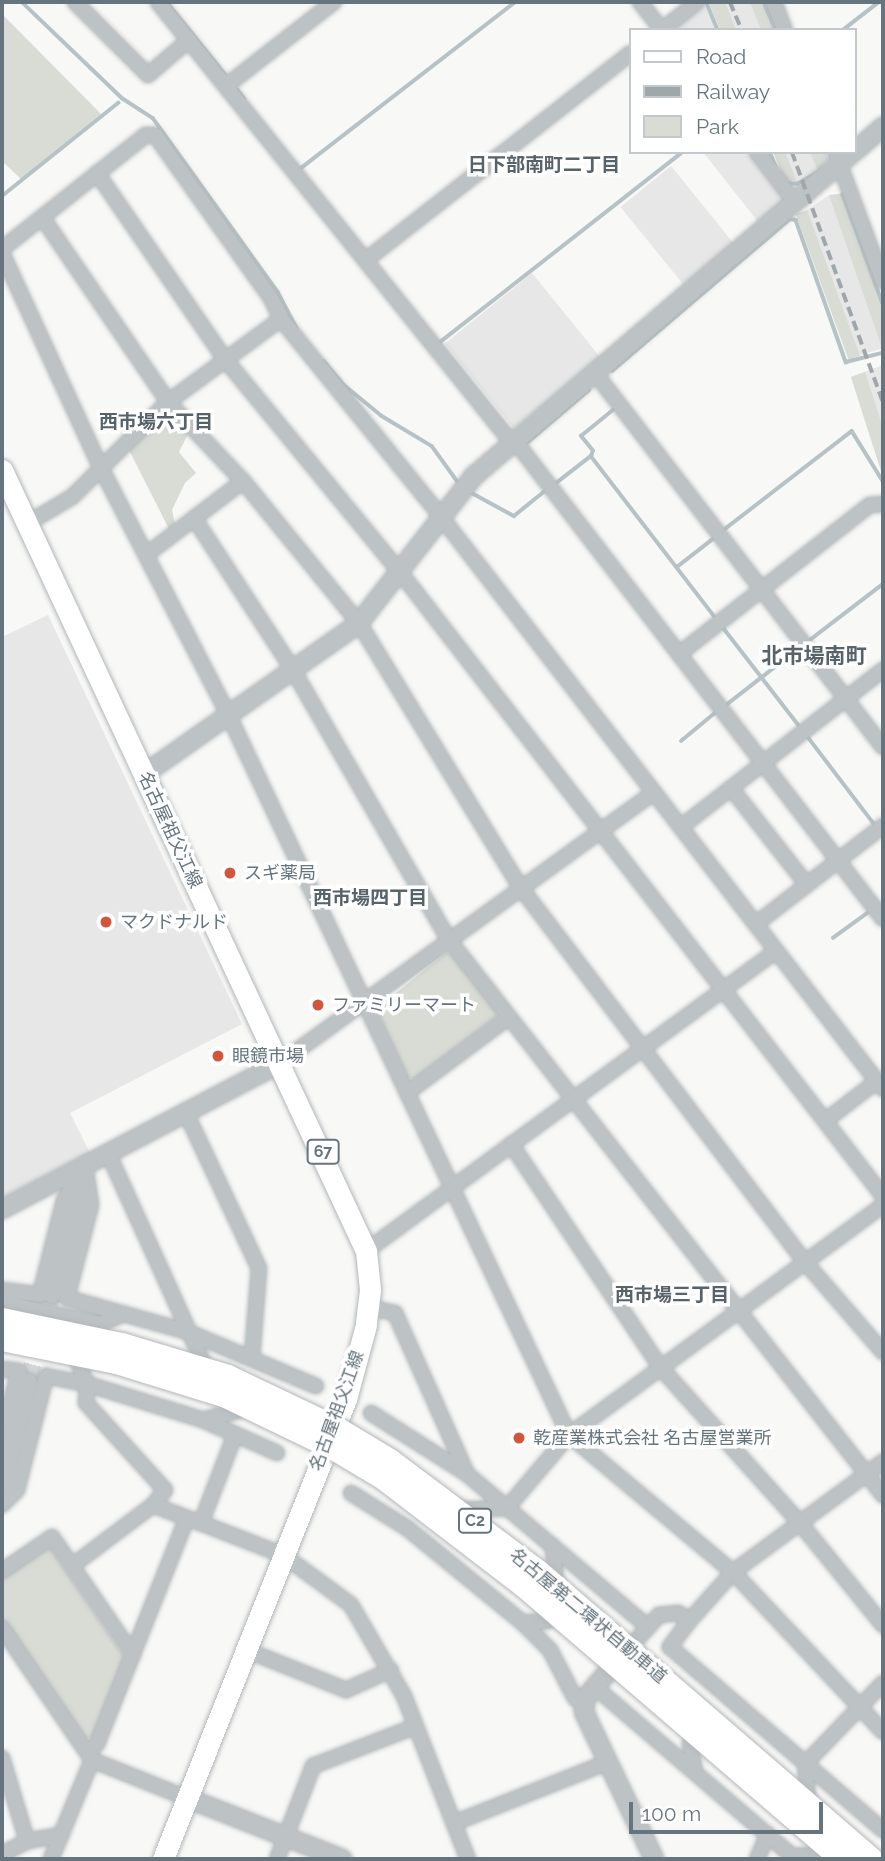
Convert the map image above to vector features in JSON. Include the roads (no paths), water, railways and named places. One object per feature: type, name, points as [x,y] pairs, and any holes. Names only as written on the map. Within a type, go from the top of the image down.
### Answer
[{"type":"highway","name":"名古屋第二環状自動車道","points":[[2,1320],[122,1345],[228,1377],[337,1429],[390,1461],[528,1564],[871,1859]]},
{"type":"highway","name":"名古屋第二環状自動車道","points":[[2,1339],[117,1362],[226,1396],[299,1430],[384,1478],[526,1587],[827,1856]]},
{"type":"main road","name":"名古屋祖父江線","points":[[2,470],[366,1251],[368,1307],[345,1399],[163,1859]]},
{"type":"street","points":[[75,2],[148,75],[189,40]]},
{"type":"street","points":[[158,2],[513,442],[883,919]]},
{"type":"street","points":[[226,86],[334,2]]},
{"type":"street","points":[[640,2],[660,28]]},
{"type":"street","points":[[664,28],[697,2]]},
{"type":"street","points":[[774,2],[784,28]]},
{"type":"street","points":[[366,260],[630,54]]},
{"type":"street","points":[[857,147],[883,127]]},
{"type":"street","points":[[825,1121],[880,1085],[442,518],[281,319],[155,135],[146,135],[2,251],[101,468],[229,716],[569,1435],[733,1572],[883,1732]]},
{"type":"street","points":[[759,154],[795,202]]},
{"type":"street","points":[[144,775],[359,622],[474,476],[795,202],[846,155],[883,281]]},
{"type":"street","points":[[97,173],[224,358],[400,572],[883,1196]]},
{"type":"street","points":[[43,217],[168,402],[243,481],[359,622],[521,888],[806,1262],[883,1352]]},
{"type":"street","points":[[28,523],[72,497],[168,402],[224,358],[281,319]]},
{"type":"street","points":[[594,373],[883,747]]},
{"type":"street","points":[[146,555],[243,481]]},
{"type":"street","points":[[679,654],[870,505],[883,503]]},
{"type":"street","points":[[194,518],[293,670],[449,940],[883,1495]]},
{"type":"street","points":[[681,827],[883,670]]},
{"type":"street","points":[[731,788],[807,885]]},
{"type":"street","points":[[2,1209],[280,1063],[654,792]]},
{"type":"street","points":[[756,924],[883,826]]},
{"type":"street","points":[[366,1251],[776,951]]},
{"type":"street","points":[[407,1093],[509,1017]]},
{"type":"street","points":[[186,1112],[259,1268],[252,1357]]},
{"type":"street","points":[[511,1144],[661,1368],[800,1523],[883,1625]]},
{"type":"street","points":[[108,1153],[188,1332],[231,1409],[203,1420]]},
{"type":"street","points":[[2,1290],[40,1295],[64,1200],[85,1165]]},
{"type":"street","points":[[52,1294],[85,1165]]},
{"type":"street","points":[[85,1165],[91,1205],[67,1298],[188,1332],[316,1386]]},
{"type":"street","points":[[414,1513],[507,1508],[569,1435],[883,1205]]},
{"type":"street","points":[[2,1298],[9,1304],[100,1324],[124,1314]]},
{"type":"street","points":[[368,1307],[395,1313],[467,1474]]},
{"type":"street","points":[[72,1566],[153,1505],[165,1490],[86,1403],[87,1384],[79,1364]]},
{"type":"street","points":[[2,1369],[19,1371],[2,1435]]},
{"type":"street","points":[[2,1505],[17,1490],[46,1376],[87,1384],[203,1420],[277,1453]]},
{"type":"street","points":[[2,1485],[28,1382]]},
{"type":"street","points":[[370,1413],[467,1474],[648,1627]]},
{"type":"street","points":[[51,1859],[90,1756],[133,1655],[235,1435]]},
{"type":"street","points":[[883,1462],[733,1572],[670,1647],[883,1830]]},
{"type":"street","points":[[351,1493],[444,1556],[523,1623],[550,1650],[575,1698],[583,1704],[654,1859]]},
{"type":"street","points":[[153,1505],[283,1555],[351,1605],[391,1670],[468,1859]]},
{"type":"street","points":[[440,1533],[444,1556]]},
{"type":"street","points":[[2,1571],[52,1538],[133,1655]]},
{"type":"street","points":[[523,1623],[553,1626],[553,1546]]},
{"type":"street","points":[[583,1704],[648,1627],[669,1612],[690,1620]]},
{"type":"street","points":[[2,1628],[90,1756],[187,1798],[342,1859]]},
{"type":"street","points":[[246,1650],[346,1690],[391,1670]]},
{"type":"street","points":[[601,1680],[695,1772],[794,1858],[827,1856],[805,1764]]},
{"type":"street","points":[[805,1764],[858,1705],[883,1683]]},
{"type":"street","points":[[277,1859],[313,1766],[416,1726]]},
{"type":"street","points":[[690,1744],[695,1772]]},
{"type":"street","points":[[2,1758],[27,1841]]},
{"type":"street","points":[[454,1823],[608,1762]]},
{"type":"street","points":[[2,1854],[27,1841],[61,1835]]},
{"type":"street","points":[[757,1859],[768,1835]]},
{"type":"waterway","points":[[22,2],[122,98],[153,118],[278,292],[297,328]]},
{"type":"waterway","points":[[167,2],[225,74]]},
{"type":"waterway","points":[[300,169],[515,2]]},
{"type":"waterway","points":[[764,2],[775,28]]},
{"type":"waterway","points":[[846,28],[879,2]]},
{"type":"waterway","points":[[707,3],[717,28]]},
{"type":"waterway","points":[[238,90],[244,98]]},
{"type":"waterway","points":[[2,196],[118,103]]},
{"type":"waterway","points":[[439,343],[680,154]]},
{"type":"waterway","points":[[771,154],[776,167]]},
{"type":"waterway","points":[[788,183],[797,184],[816,173]]},
{"type":"waterway","points":[[843,194],[883,304]]},
{"type":"waterway","points":[[612,371],[790,219],[796,220],[846,362],[883,353]]},
{"type":"waterway","points":[[324,361],[343,384],[382,416],[432,446],[458,482]]},
{"type":"waterway","points":[[528,442],[589,390]]},
{"type":"waterway","points":[[591,456],[593,451],[581,436],[613,410]]},
{"type":"waterway","points":[[725,529],[852,431],[883,481]]},
{"type":"waterway","points":[[555,484],[591,456],[715,617]]},
{"type":"waterway","points":[[472,493],[514,516],[545,491]]},
{"type":"waterway","points":[[677,567],[713,539]]},
{"type":"waterway","points":[[810,640],[883,584]]},
{"type":"waterway","points":[[722,626],[800,727]]},
{"type":"waterway","points":[[725,706],[798,649]]},
{"type":"waterway","points":[[681,741],[716,712]]},
{"type":"waterway","points":[[808,737],[875,825]]},
{"type":"waterway","points":[[833,938],[870,911]]},
{"type":"tunnel","points":[[28,1382],[52,1294]]},
{"type":"railway","points":[[730,2],[741,28]]},
{"type":"railway","points":[[793,154],[883,402]]},
{"type":"place","name":"スギ薬局","points":[[230,873]]},
{"type":"place","name":"マクドナルド","points":[[106,922]]},
{"type":"place","name":"ファミリーマート","points":[[318,1005]]},
{"type":"place","name":"眼鏡市場","points":[[218,1056]]},
{"type":"place","name":"乾産業株式会社 名古屋営業所","points":[[519,1438]]},
{"type":"district","name":"日下部南町二丁目","points":[[544,165]]},
{"type":"district","name":"西市場六丁目","points":[[156,422]]},
{"type":"district","name":"北市場南町","points":[[814,656]]},
{"type":"district","name":"西市場四丁目","points":[[370,898]]},
{"type":"district","name":"西市場三丁目","points":[[672,1295]]}]
